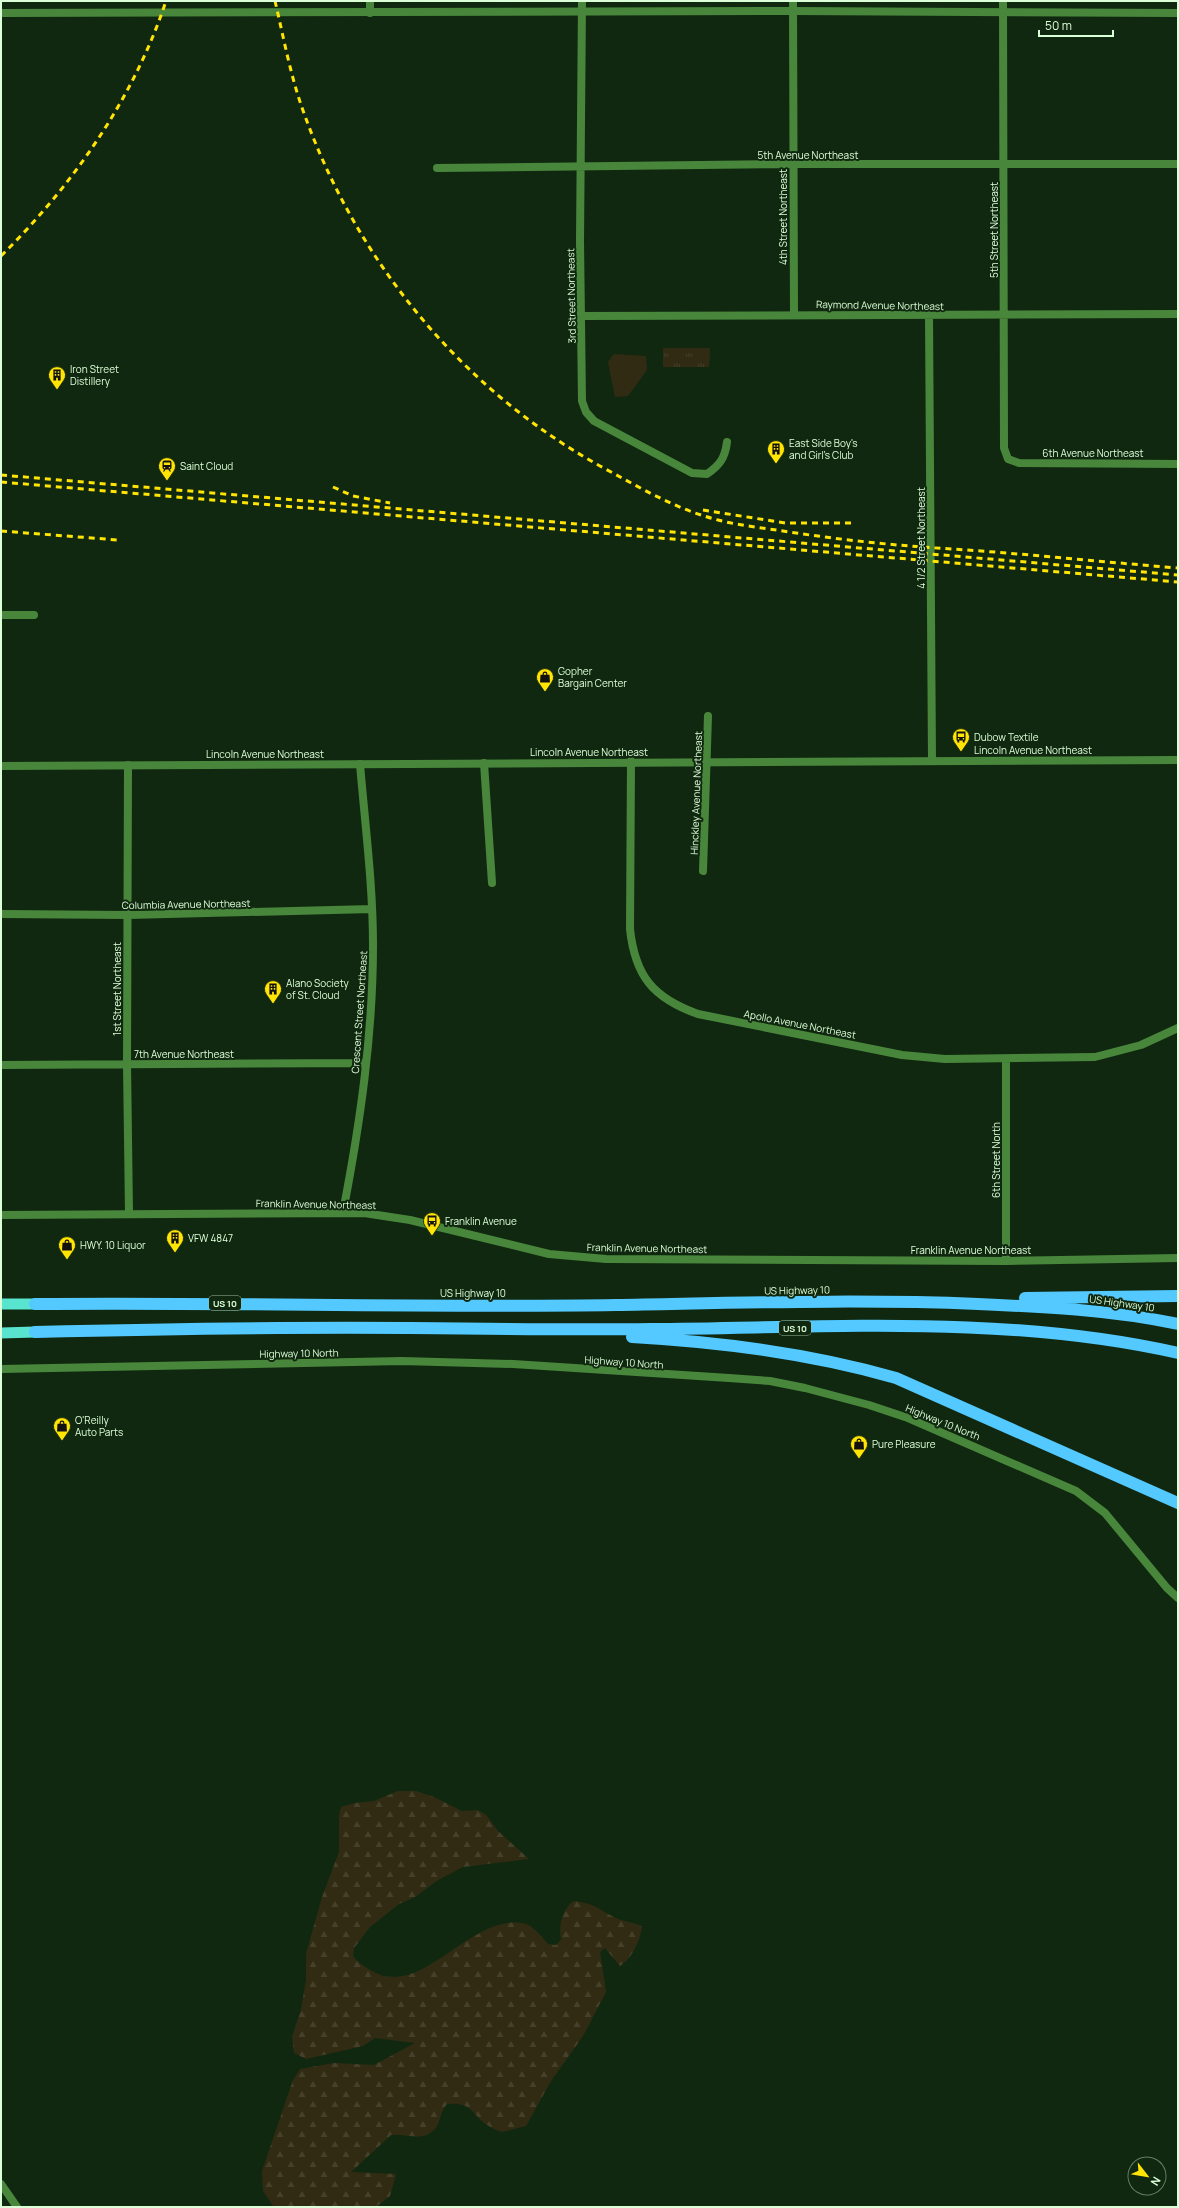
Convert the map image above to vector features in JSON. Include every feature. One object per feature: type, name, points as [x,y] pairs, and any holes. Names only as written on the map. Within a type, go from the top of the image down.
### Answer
[{"type":"highway","points":[[927,1302],[1088,1296],[1178,1296]]},
{"type":"highway","name":"US Highway 10","points":[[35,1304],[199,1302],[415,1305],[927,1302],[1095,1310],[1178,1324]]},
{"type":"highway","name":"US 10","points":[[1,1304],[35,1304]]},
{"type":"highway","name":"US 10","points":[[1,1333],[215,1328],[519,1330],[896,1325],[962,1326],[1066,1334],[1112,1340],[1178,1353]]},
{"type":"highway","points":[[519,1330],[706,1342],[800,1354],[854,1366],[896,1378],[945,1398],[1178,1503]]},
{"type":"street","points":[[370,1],[370,13]]},
{"type":"street","name":"3rd Street Northeast","points":[[582,1],[582,166],[580,240],[582,401],[586,412],[594,421],[692,473],[707,474],[717,467],[725,457],[727,442]]},
{"type":"street","name":"4th Street Northeast","points":[[793,1],[794,314]]},
{"type":"street","name":"5th Street Northeast","points":[[1003,1],[1004,448],[1008,459]]},
{"type":"street","points":[[1,13],[582,13],[793,11],[1178,13]]},
{"type":"street","name":"5th Avenue Northeast","points":[[437,168],[793,164],[1004,166],[1178,164]]},
{"type":"street","name":"Raymond Avenue Northeast","points":[[582,316],[794,314],[929,316],[1004,314],[1178,314]]},
{"type":"street","name":"4 1/2 Street Northeast","points":[[929,316],[932,761]]},
{"type":"street","name":"6th Avenue Northeast","points":[[1008,459],[1019,463],[1178,464]]},
{"type":"street","points":[[1,615],[34,616]]},
{"type":"street","name":"Hinckley Avenue Northeast","points":[[703,871],[708,716]]},
{"type":"street","name":"Lincoln Avenue Northeast","points":[[1,766],[707,761],[1178,760]]},
{"type":"street","name":"Apollo Avenue Northeast","points":[[631,762],[630,929],[632,949],[639,969],[647,981],[659,993],[684,1009],[698,1014],[902,1055],[945,1059],[1006,1060],[1094,1057],[1141,1045],[1178,1028]]},
{"type":"street","points":[[484,763],[492,883]]},
{"type":"street","name":"Crescent Street Northeast","points":[[343,1212],[356,1140],[366,1063],[373,987],[372,909],[360,764]]},
{"type":"street","name":"1st Street Northeast","points":[[128,765],[127,1064],[129,1213]]},
{"type":"street","name":"Columbia Avenue Northeast","points":[[1,914],[128,915],[372,909]]},
{"type":"street","name":"6th Street North","points":[[1006,1060],[1006,1261]]},
{"type":"street","name":"7th Avenue Northeast","points":[[1,1065],[366,1063]]},
{"type":"street","name":"Franklin Avenue Northeast","points":[[1,1215],[343,1212],[388,1216],[549,1254],[606,1259],[1006,1261],[1178,1258]]},
{"type":"street","name":"Highway 10 North","points":[[1,1369],[402,1361],[513,1364],[770,1381],[805,1388],[869,1405],[908,1418],[1076,1491],[1105,1513],[1167,1588],[1178,1598]]},
{"type":"street","points":[[1,2184],[17,2207]]},
{"type":"green space","points":[[663,348],[710,348],[709,367],[663,367]]},
{"type":"green space","points":[[614,354],[646,356],[647,370],[628,396],[615,397],[608,362]]},
{"type":"green space","points":[[398,1791],[416,1791],[434,1797],[462,1811],[478,1810],[486,1815],[498,1831],[529,1859],[463,1867],[438,1880],[415,1897],[399,1904],[370,1927],[354,1948],[353,1956],[359,1963],[372,1971],[391,1977],[410,1974],[428,1966],[486,1930],[506,1923],[529,1925],[541,1935],[548,1944],[556,1945],[561,1940],[560,1929],[563,1914],[573,1901],[587,1903],[618,1919],[639,1925],[642,1927],[639,1938],[632,1954],[620,1966],[605,1948],[600,1952],[606,1992],[583,2036],[551,2081],[526,2126],[502,2132],[481,2121],[467,2107],[462,2105],[447,2104],[437,2126],[427,2135],[391,2135],[351,2172],[396,2174],[390,2196],[376,2207],[274,2207],[263,2191],[262,2171],[293,2080],[300,2069],[334,2063],[374,2065],[415,2043],[375,2038],[363,2046],[306,2059],[294,2053],[292,2037],[301,2009],[306,1980],[306,1954],[322,1897],[339,1852],[339,1816],[341,1807],[355,1803],[374,1801]]},
{"type":"railway","points":[[1,256],[53,200],[76,170],[119,106],[153,37],[166,1]]},
{"type":"railway","points":[[275,1],[292,73],[305,116],[327,170],[354,222],[386,271],[421,318],[460,361],[504,400],[550,435],[600,466],[672,504],[727,522],[809,535],[871,542],[1178,568]]},
{"type":"railway","points":[[1,475],[1178,575]]},
{"type":"railway","points":[[1,482],[1178,582]]},
{"type":"railway","points":[[333,487],[353,496],[390,503]]},
{"type":"railway","points":[[703,510],[785,523],[856,523]]},
{"type":"railway","points":[[1,531],[118,540]]},
{"type":"place","name":"Iron Street Distillery","points":[[57,390]]},
{"type":"place","name":"East Side Boy's and Girl's Club","points":[[776,464]]},
{"type":"place","name":"Saint Cloud","points":[[167,481]]},
{"type":"place","name":"Gopher Bargain Center","points":[[545,692]]},
{"type":"place","name":"Dubow Textile","points":[[961,752]]},
{"type":"place","name":"Alano Society of St. Cloud","points":[[273,1004]]},
{"type":"place","name":"Franklin Avenue","points":[[432,1236]]},
{"type":"place","name":"VFW 4847","points":[[175,1253]]},
{"type":"place","name":"HWY. 10 Liquor","points":[[67,1260]]},
{"type":"place","name":"O'Reilly Auto Parts","points":[[62,1441]]},
{"type":"place","name":"Pure Pleasure","points":[[859,1459]]}]
